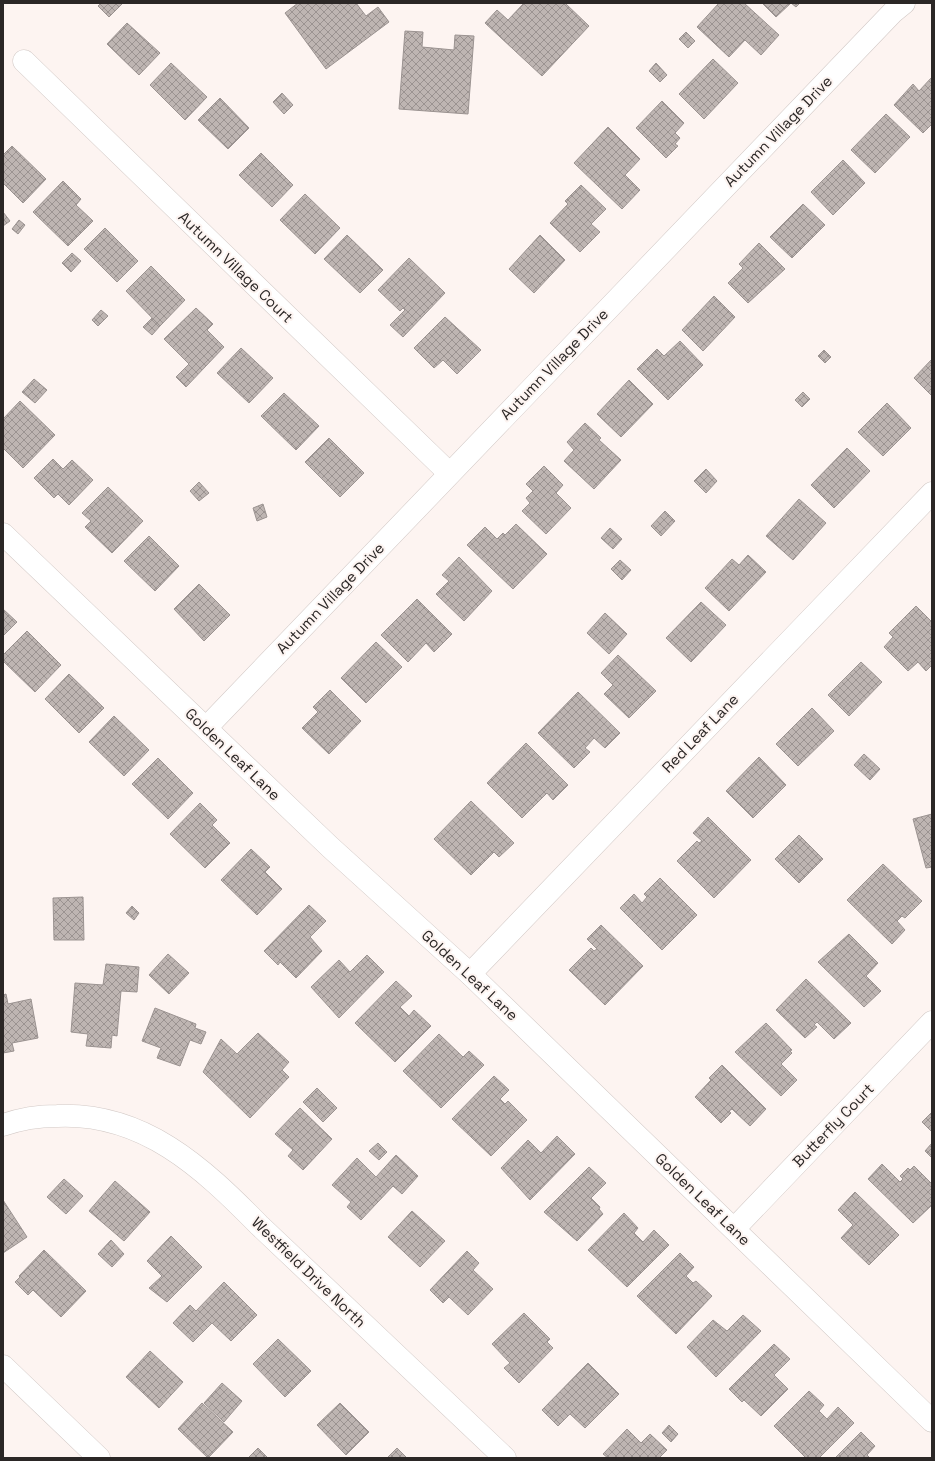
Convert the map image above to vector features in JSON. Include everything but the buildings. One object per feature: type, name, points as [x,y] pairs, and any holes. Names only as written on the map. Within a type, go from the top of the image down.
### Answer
[{"type":"street","name":"Autumn Village Drive","points":[[206,728],[449,473],[893,12],[904,3]]},
{"type":"street","name":"Autumn Village Court","points":[[24,61],[449,473]]},
{"type":"street","name":"Red Leaf Lane","points":[[470,974],[932,493]]},
{"type":"street","name":"Golden Leaf Lane","points":[[3,534],[330,847],[470,974],[932,1421]]},
{"type":"street","name":"Butterfly Court","points":[[734,1229],[932,1022]]},
{"type":"street","name":"Westfield Drive North","points":[[3,1125],[14,1121],[47,1116],[92,1116],[140,1130],[169,1146],[200,1169],[231,1196],[259,1225],[505,1458]]},
{"type":"street","points":[[3,1366],[99,1458]]}]
